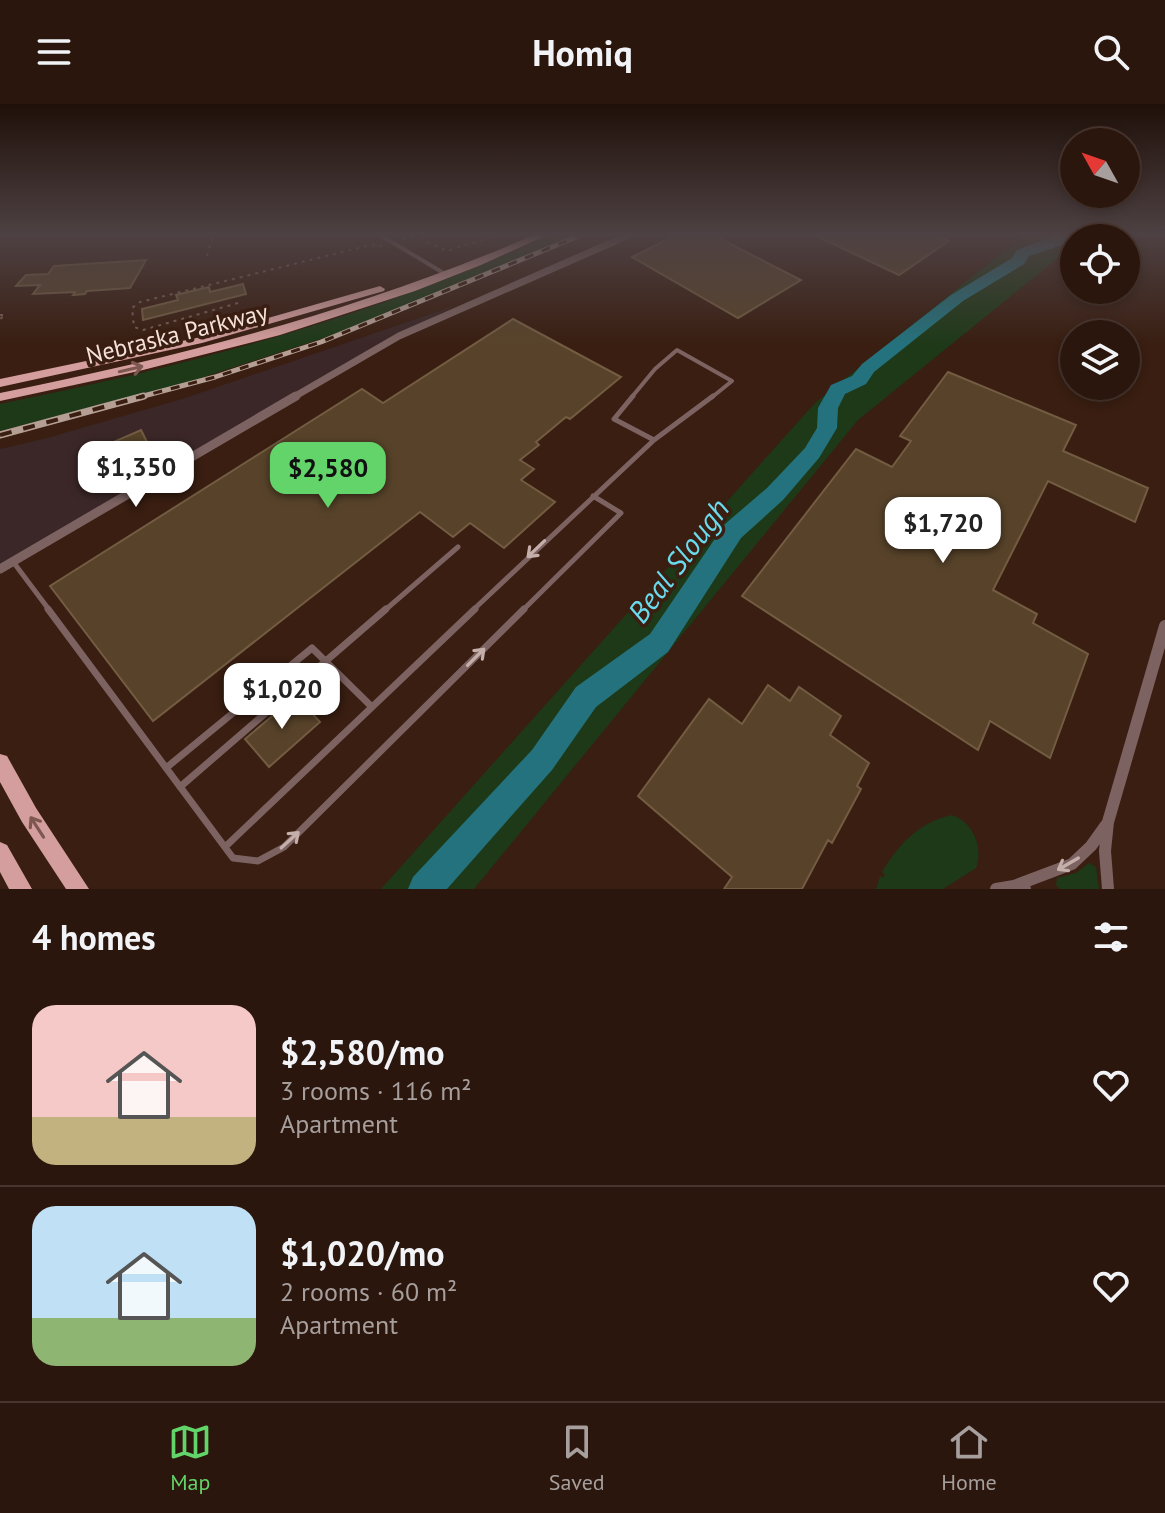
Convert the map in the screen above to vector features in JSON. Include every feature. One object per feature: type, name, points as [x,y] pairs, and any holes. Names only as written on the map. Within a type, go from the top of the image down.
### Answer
[{"type":"main road","name":"Nebraska Parkway","points":[[0,380],[72,369],[261,325],[443,272]]},
{"type":"main road","name":"Nebraska Parkway","points":[[0,397],[114,374],[252,339],[443,272]]},
{"type":"main road","points":[[0,763],[29,815],[78,889]]},
{"type":"main road","points":[[0,852],[21,889]]},
{"type":"street","points":[[0,569],[399,336],[546,272]]},
{"type":"street","points":[[1108,889],[1105,851],[1108,822],[1165,626]]},
{"type":"street","points":[[996,889],[1019,887],[1024,878],[1055,872],[1076,862],[1092,847],[1108,822]]},
{"type":"lane","points":[[225,847],[593,496],[654,440],[732,381],[677,350],[655,369],[614,419],[654,440]]},
{"type":"lane","points":[[13,562],[233,858],[258,861],[284,847],[621,513],[593,496]]},
{"type":"lane","points":[[180,787],[458,547]]},
{"type":"lane","points":[[166,768],[312,648],[372,707]]},
{"type":"path","points":[[238,303],[147,329],[134,327],[132,307],[147,299],[261,272]]},
{"type":"path","points":[[0,315],[5,315],[0,319]]},
{"type":"shaded area","points":[[454,306],[0,569],[0,449],[182,399]]},
{"type":"green space","points":[[464,272],[488,272],[333,335],[173,387],[0,431],[0,404],[210,355],[416,291]]},
{"type":"green space","points":[[978,272],[1041,272],[858,420],[474,889],[381,889],[815,403]]},
{"type":"green space","points":[[952,815],[966,823],[975,837],[979,852],[976,868],[943,889],[876,889],[880,876],[883,878],[885,875],[882,872],[911,836],[930,823]]},
{"type":"green space","points":[[1089,863],[1096,867],[1099,889],[1060,889],[1056,885],[1057,878],[1076,873]]},
{"type":"building","points":[[139,272],[130,288],[87,291],[85,294],[33,294],[40,285],[16,286],[26,275]]},
{"type":"building","points":[[657,272],[785,272],[801,280],[738,318]]},
{"type":"building","points":[[243,284],[246,294],[143,320],[142,309],[178,300],[176,295],[209,287],[210,292]]},
{"type":"building","points":[[513,319],[621,377],[570,419],[566,417],[520,460],[534,469],[521,480],[555,502],[504,548],[470,523],[453,537],[420,512],[153,721],[50,586],[362,389],[383,403]]},
{"type":"building","points":[[948,372],[1076,425],[1063,451],[1148,488],[1135,522],[1048,481],[993,590],[1037,614],[1033,623],[1088,654],[1050,758],[990,721],[978,750],[742,596],[856,449],[892,467],[911,441],[900,436]]},
{"type":"building","points":[[141,430],[147,442],[115,456],[109,444]]},
{"type":"building","points":[[768,685],[790,701],[799,687],[841,716],[830,735],[869,763],[857,786],[861,789],[832,843],[828,840],[802,889],[724,889],[732,877],[638,796],[709,699],[742,724]]},
{"type":"building","points":[[296,696],[320,722],[269,767],[245,739]]},
{"type":"waterway","name":"Beal Slough","points":[[425,889],[542,760],[586,697],[659,643],[733,531],[775,494],[812,453],[827,428],[828,408],[838,390],[859,380],[868,368],[957,298],[1001,272]]},
{"type":"railway","points":[[136,398],[215,377],[321,342],[492,272]]},
{"type":"railway","points":[[0,435],[144,396]]}]
